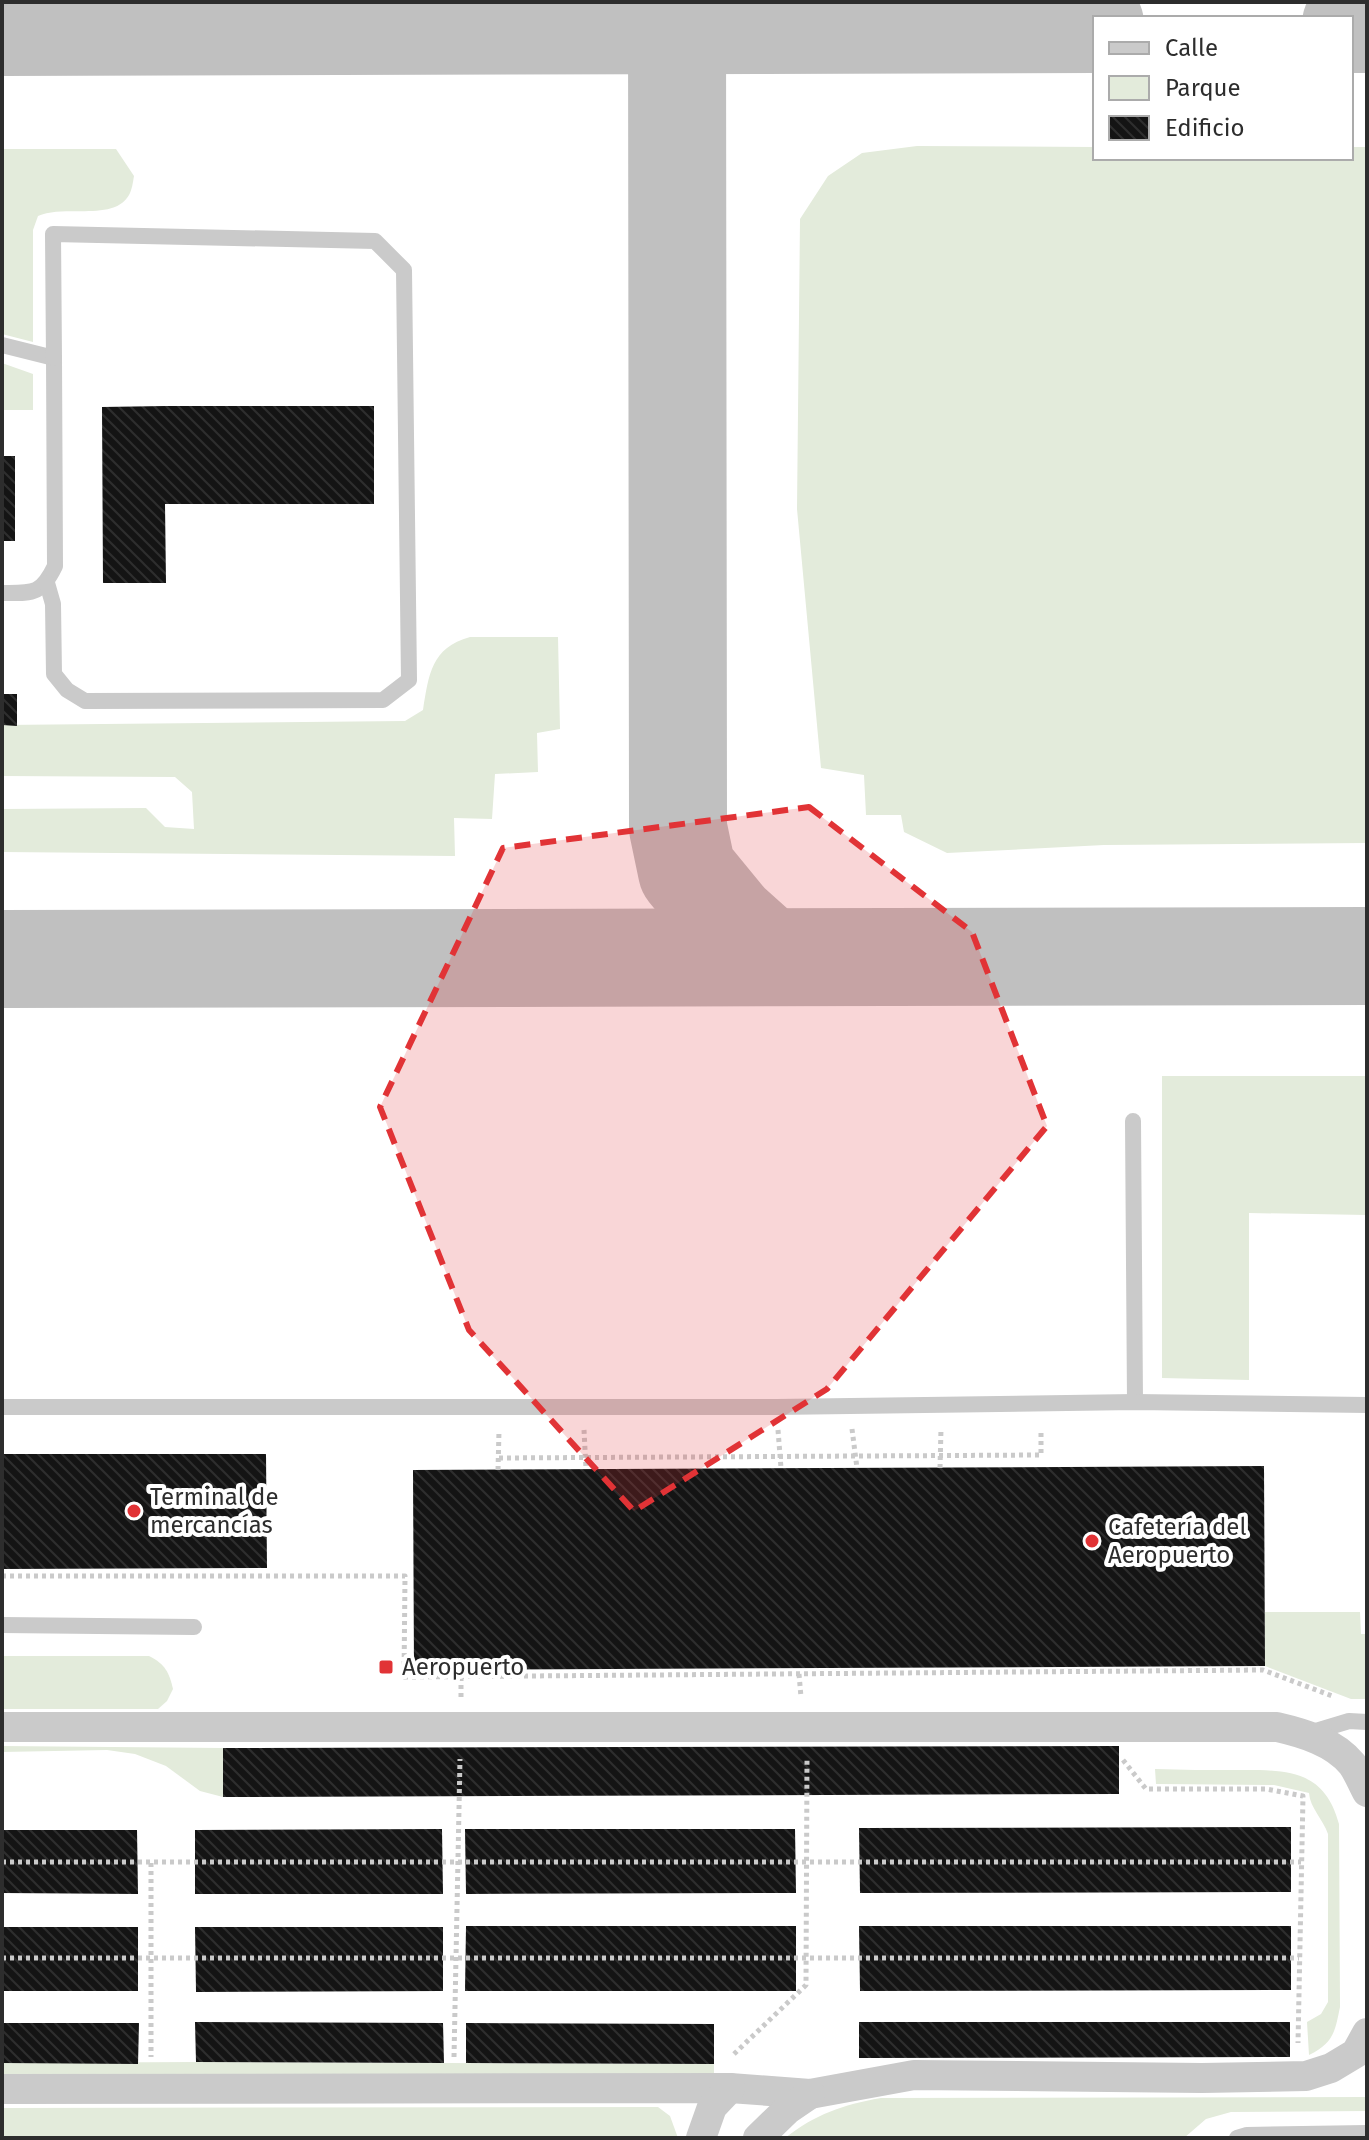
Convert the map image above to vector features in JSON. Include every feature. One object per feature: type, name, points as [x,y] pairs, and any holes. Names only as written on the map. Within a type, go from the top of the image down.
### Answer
[{"type":"street","points":[[2,1727],[1277,1727],[1306,1734],[1351,1763],[1367,1792]]},
{"type":"street","points":[[2,2089],[730,2088],[810,2094],[914,2075],[1306,2076],[1331,2068],[1356,2053],[1367,2033]]},
{"type":"street","points":[[701,2138],[712,2107],[730,2088]]},
{"type":"street","points":[[758,2138],[788,2109],[810,2094]]},
{"type":"lane","points":[[2,593],[33,593],[47,583],[55,566],[53,234],[375,241],[404,270],[409,680],[383,700],[85,701],[67,690],[54,674],[53,604],[47,583]]},
{"type":"lane","points":[[2,345],[54,358]]},
{"type":"lane","points":[[1133,1121],[1135,1402]]},
{"type":"lane","points":[[2,1407],[776,1407],[1135,1402],[1367,1405]]},
{"type":"lane","points":[[2,1625],[194,1627]]},
{"type":"lane","points":[[1306,1734],[1349,1721],[1367,1722]]},
{"type":"lane","points":[[1237,2138],[1247,2135],[1367,2133]]},
{"type":"path","points":[[499,1458],[1041,1455],[1041,1403]]},
{"type":"path","points":[[2,1576],[405,1576],[404,1677],[502,1673],[1263,1670],[1337,1698]]},
{"type":"path","points":[[722,2057],[731,2057],[806,1985],[805,1727],[799,1674]]},
{"type":"path","points":[[454,2057],[461,1677]]},
{"type":"path","points":[[1119,1755],[1146,1789],[1266,1789],[1303,1796],[1298,2050]]},
{"type":"path","points":[[2,1862],[1301,1862]]},
{"type":"path","points":[[151,1862],[151,2058]]},
{"type":"path","points":[[2,1958],[1299,1958]]},
{"type":"path","points":[[443,2058],[466,2057]]},
{"type":"path","points":[[138,2058],[166,2058]]},
{"type":"highlighted area","points":[[809,807],[972,932],[1047,1126],[827,1389],[634,1511],[469,1330],[380,1107],[503,848]]},
{"type":"green space","points":[[917,146],[1093,147],[1093,160],[1353,160],[1353,147],[1367,147],[1367,843],[1104,845],[947,853],[904,832],[901,815],[866,815],[864,775],[821,768],[797,509],[800,219],[828,176],[862,153]]},
{"type":"green space","points":[[2,149],[116,149],[134,176],[129,195],[112,208],[61,211],[38,216],[33,230],[33,342],[2,334]]},
{"type":"green space","points":[[2,363],[33,374],[33,410],[2,410]]},
{"type":"green space","points":[[470,637],[558,637],[560,729],[537,733],[538,772],[495,774],[492,819],[454,818],[455,856],[2,852],[2,809],[146,808],[165,827],[194,829],[192,792],[175,777],[2,776],[2,725],[405,721],[423,710],[430,674],[440,655],[457,642]]},
{"type":"green space","points":[[1162,1076],[1367,1076],[1367,1215],[1249,1213],[1249,1380],[1162,1378]]},
{"type":"green space","points":[[1265,1612],[1360,1612],[1361,1634],[1367,1634],[1367,1699],[1351,1699],[1265,1666]]},
{"type":"green space","points":[[2,1656],[149,1656],[166,1669],[173,1689],[158,1709],[2,1709]]},
{"type":"green space","points":[[2,1746],[223,1748],[223,1797],[200,1791],[166,1766],[135,1754],[107,1750],[2,1752]]},
{"type":"green space","points":[[1155,1769],[1286,1772],[1313,1782],[1332,1806],[1339,1824],[1340,2007],[1332,2036],[1324,2046],[1309,2055],[1307,2022],[1321,2014],[1328,2002],[1328,1834],[1309,1793],[1274,1785],[1156,1784]]},
{"type":"green space","points":[[2,2063],[714,2064],[714,2076],[2,2079]]},
{"type":"green space","points":[[1367,2097],[1367,2111],[1231,2112],[1206,2119],[1184,2138],[785,2138],[830,2112],[881,2098]]},
{"type":"green space","points":[[658,2107],[670,2116],[678,2138],[2,2138],[2,2108]]},
{"type":"building","points":[[374,406],[374,504],[165,504],[166,583],[103,583],[102,407]]},
{"type":"building","points":[[2,456],[15,456],[15,541],[2,541]]},
{"type":"building","points":[[2,694],[17,694],[17,726],[2,725]]},
{"type":"building","name":"Terminal de mercancías","points":[[2,1454],[266,1454],[267,1568],[2,1569]]},
{"type":"building","points":[[1264,1466],[1265,1666],[414,1670],[413,1470]]},
{"type":"building","points":[[1119,1746],[1119,1794],[223,1797],[223,1748]]},
{"type":"building","points":[[1291,1827],[1291,1892],[860,1893],[859,1828]]},
{"type":"building","points":[[442,1829],[443,1894],[195,1894],[195,1830]]},
{"type":"building","points":[[465,1829],[795,1829],[796,1893],[466,1894]]},
{"type":"building","points":[[2,1830],[137,1830],[138,1894],[2,1893]]},
{"type":"building","points":[[466,1926],[796,1926],[796,1991],[465,1991]]},
{"type":"building","points":[[859,1926],[1291,1926],[1291,1990],[860,1991]]},
{"type":"building","points":[[2,1927],[138,1927],[138,1991],[2,1991]]},
{"type":"building","points":[[195,1927],[443,1927],[443,1991],[196,1992]]},
{"type":"building","points":[[195,2022],[443,2023],[444,2063],[196,2062]]},
{"type":"building","points":[[859,2022],[1290,2022],[1290,2057],[859,2058]]},
{"type":"building","points":[[2,2023],[139,2023],[138,2064],[2,2063]]},
{"type":"building","points":[[466,2023],[714,2024],[714,2064],[466,2063]]},
{"type":"taxiway","points":[[677,2],[678,828],[687,871],[729,922],[768,957]]},
{"type":"taxiway","points":[[2,27],[1093,24]]},
{"type":"taxiway","points":[[1353,24],[1367,24]]},
{"type":"taxiway","points":[[2,959],[1367,956]]},
{"type":"place","name":"Terminal de mercancías","points":[[134,1511]]},
{"type":"place","name":"Cafetería del Aeropuerto","points":[[1092,1541]]},
{"type":"place","name":"Aeropuerto","points":[[386,1667]]}]
